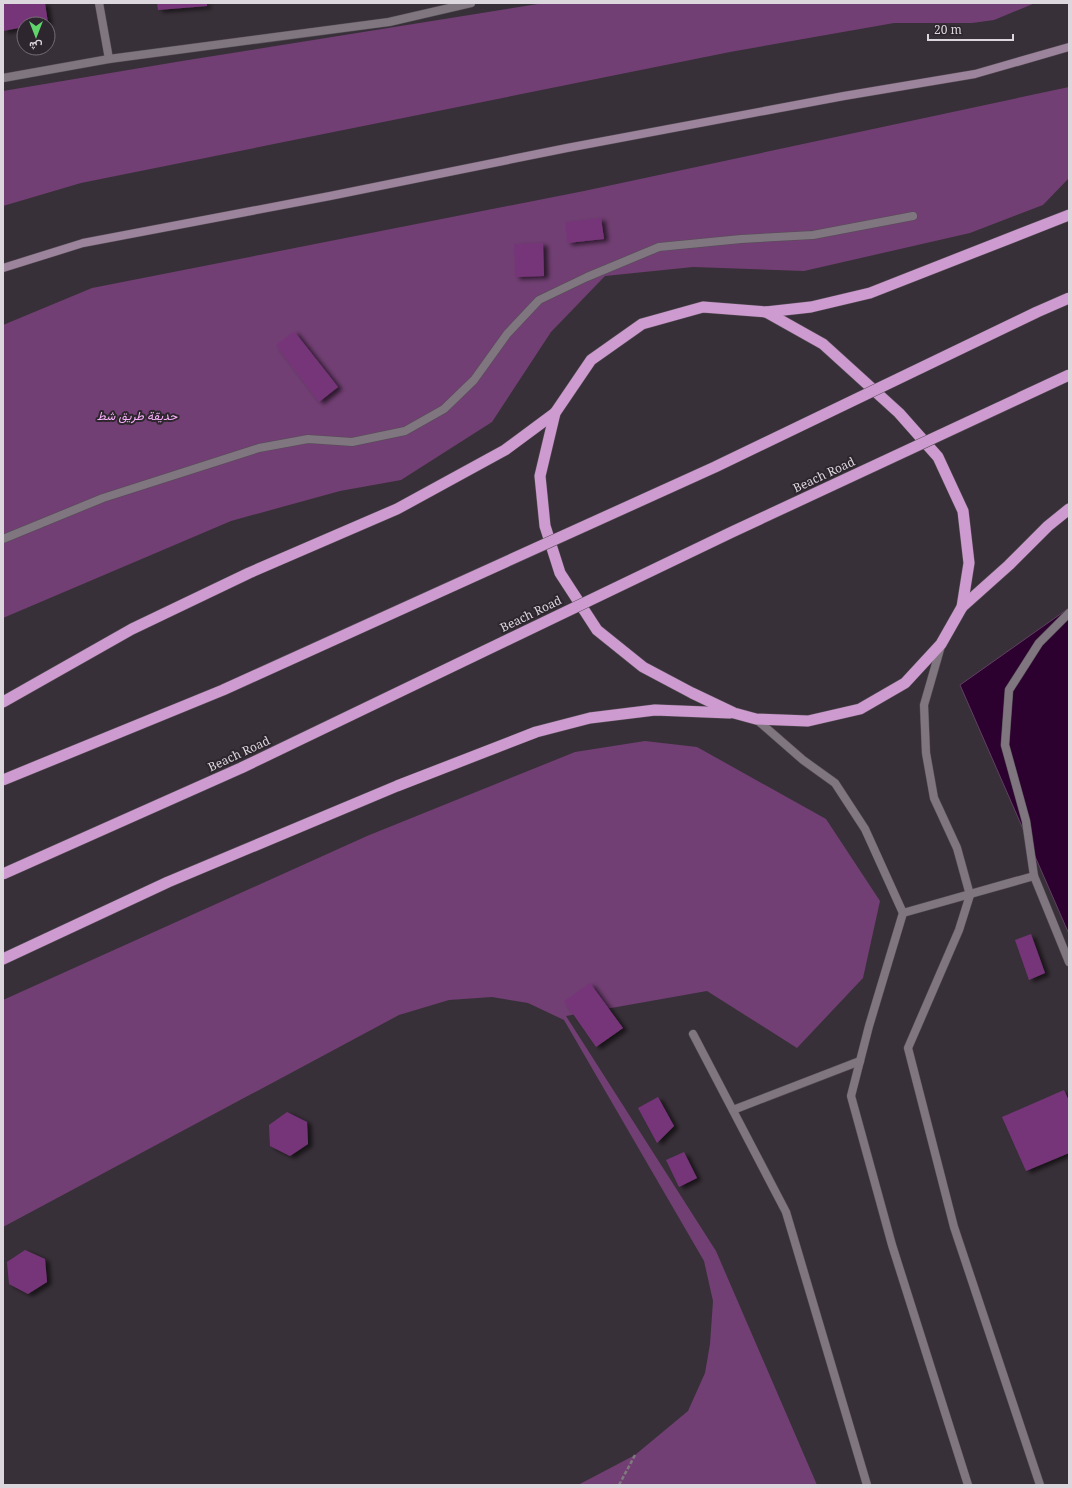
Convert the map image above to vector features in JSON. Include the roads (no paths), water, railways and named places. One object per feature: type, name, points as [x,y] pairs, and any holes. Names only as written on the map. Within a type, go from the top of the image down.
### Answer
[{"type":"highway","points":[[3,702],[132,629],[249,573],[397,509],[505,450],[555,412],[591,360],[642,324],[703,307],[766,312],[810,307],[870,293],[1067,214]]},
{"type":"highway","points":[[3,780],[251,677],[715,467],[1069,298]]},
{"type":"highway","points":[[555,412],[540,476],[545,526],[560,573],[597,630],[643,667],[734,713],[756,719],[808,721],[860,709],[906,683],[942,644],[962,607],[969,563],[963,512],[938,457],[899,413],[823,344],[766,312]]},
{"type":"highway","name":"Beach Road","points":[[3,874],[241,768],[732,532],[1069,375]]},
{"type":"highway","points":[[962,607],[1009,565],[1048,526],[1069,509]]},
{"type":"highway","points":[[3,959],[168,882],[398,786],[536,732],[590,718],[655,710],[734,713]]},
{"type":"main road","points":[[3,268],[83,243],[330,196],[567,148],[852,95],[975,74],[1067,48]]},
{"type":"street","points":[[99,3],[109,59]]},
{"type":"street","points":[[3,78],[109,59],[389,22],[471,3]]},
{"type":"street","points":[[3,539],[103,498],[259,448],[308,439],[352,442],[405,431],[444,409],[474,380],[508,334],[539,300],[587,277],[659,247],[741,239],[813,235],[913,216]]},
{"type":"street","points":[[1069,613],[1039,643],[1009,690],[1005,745],[1026,821],[1034,876],[1069,962]]},
{"type":"street","points":[[942,644],[924,705],[926,752],[934,798],[957,848],[970,895],[959,930],[908,1048],[954,1227],[1040,1485]]},
{"type":"street","points":[[756,719],[803,760],[835,782],[865,829],[903,913],[869,1026],[851,1096],[892,1245],[968,1485]]},
{"type":"street","points":[[903,913],[1034,876]]},
{"type":"street","points":[[693,1034],[786,1212],[867,1485]]},
{"type":"street","points":[[733,1110],[860,1061]]},
{"type":"park label","name":"حديقة طريق شط","points":[[137,416]]}]
